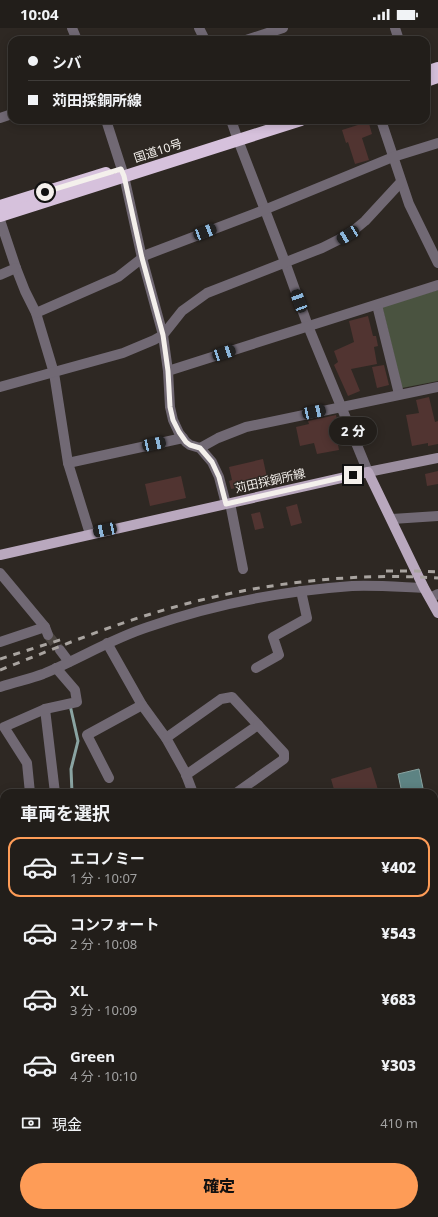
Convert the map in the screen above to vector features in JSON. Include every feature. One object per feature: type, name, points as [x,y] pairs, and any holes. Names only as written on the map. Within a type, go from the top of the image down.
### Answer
[{"type":"highway","name":"国道10号","points":[[236,137],[265,124]]},
{"type":"highway","name":"国道10号","points":[[0,216],[122,173],[236,137],[286,124]]},
{"type":"highway","name":"国道10号","points":[[0,206],[122,173]]},
{"type":"main road","name":"苅田採銅所線","points":[[0,555],[368,472]]},
{"type":"main road","points":[[368,472],[424,588],[434,596],[438,613]]},
{"type":"street","points":[[258,36],[283,28]]},
{"type":"street","points":[[107,124],[122,173],[142,258],[163,335],[168,371],[171,414],[176,427],[183,438],[190,445],[200,448],[212,462],[219,477],[228,504],[244,569]]},
{"type":"street","points":[[232,124],[308,326],[368,472],[438,458]]},
{"type":"street","points":[[382,124],[409,204],[438,263]]},
{"type":"street","points":[[36,313],[118,278],[146,255],[264,210],[393,158],[438,143]]},
{"type":"street","points":[[0,387],[123,353],[163,335],[175,318],[198,298],[216,289],[322,248],[348,235],[365,221],[401,182]]},
{"type":"street","points":[[0,220],[16,268],[36,313],[54,373],[68,463],[90,534]]},
{"type":"street","points":[[0,275],[16,268]]},
{"type":"street","points":[[168,371],[438,285]]},
{"type":"street","points":[[377,305],[398,394]]},
{"type":"street","points":[[200,448],[218,438],[246,428],[398,394],[438,387]]},
{"type":"street","points":[[68,463],[183,438]]},
{"type":"street","points":[[392,519],[438,516]]},
{"type":"street","points":[[0,573],[47,631],[0,642]]},
{"type":"street","points":[[0,687],[42,674],[107,643],[147,627],[207,608],[248,599],[301,591],[353,586],[424,588]]},
{"type":"street","points":[[256,668],[279,655],[273,637],[307,618],[301,591]]},
{"type":"street","points":[[107,643],[142,705],[166,738],[186,775],[191,789]]},
{"type":"street","points":[[60,650],[69,662]]},
{"type":"street","points":[[30,789],[27,763],[4,727],[45,709],[77,702],[75,690],[56,668]]},
{"type":"street","points":[[166,738],[221,699],[232,697],[284,753],[284,758],[241,789]]},
{"type":"street","points":[[109,778],[87,735],[142,705]]},
{"type":"street","points":[[45,709],[55,789]]},
{"type":"street","points":[[186,775],[258,725]]},
{"type":"green space","points":[[438,290],[438,381],[402,388],[382,306]]},
{"type":"water","points":[[419,769],[423,789],[401,789],[398,774]]},
{"type":"building","points":[[361,124],[369,124],[372,134],[362,138],[369,160],[355,164],[348,142],[346,143],[342,130]]},
{"type":"building","points":[[368,316],[373,336],[376,336],[378,346],[374,347],[377,364],[351,369],[360,391],[348,396],[334,365],[338,362],[334,351],[354,342],[349,321]]},
{"type":"building","points":[[384,365],[389,385],[377,388],[372,367]]},
{"type":"building","points":[[429,397],[435,422],[438,421],[438,444],[428,446],[428,443],[412,446],[406,415],[419,413],[416,400]]},
{"type":"building","points":[[336,415],[340,433],[336,434],[339,450],[317,454],[314,443],[300,446],[296,427],[309,424],[308,421]]},
{"type":"building","points":[[263,459],[268,482],[231,489],[229,481],[232,480],[229,467]]},
{"type":"building","points":[[438,471],[438,484],[427,486],[425,474]]},
{"type":"building","points":[[181,476],[186,498],[150,506],[145,484]]},
{"type":"building","points":[[297,504],[302,523],[291,526],[286,507]]},
{"type":"building","points":[[260,512],[264,528],[255,530],[251,514]]},
{"type":"building","points":[[371,767],[378,789],[334,789],[331,779]]},
{"type":"waterway","points":[[70,705],[78,741],[71,769],[72,789]]},
{"type":"tunnel","points":[[48,635],[60,650]]},
{"type":"railway","points":[[386,571],[438,572]]},
{"type":"railway","points":[[0,670],[134,619],[188,603],[223,595],[259,588],[330,579],[366,577],[438,578]]},
{"type":"railway","points":[[0,659],[63,639]]},
{"type":"route","points":[[45,192],[121,169],[124,176],[142,258],[163,335],[168,371],[171,414],[176,427],[186,442],[200,448],[212,462],[222,485],[226,504],[353,475]]}]
